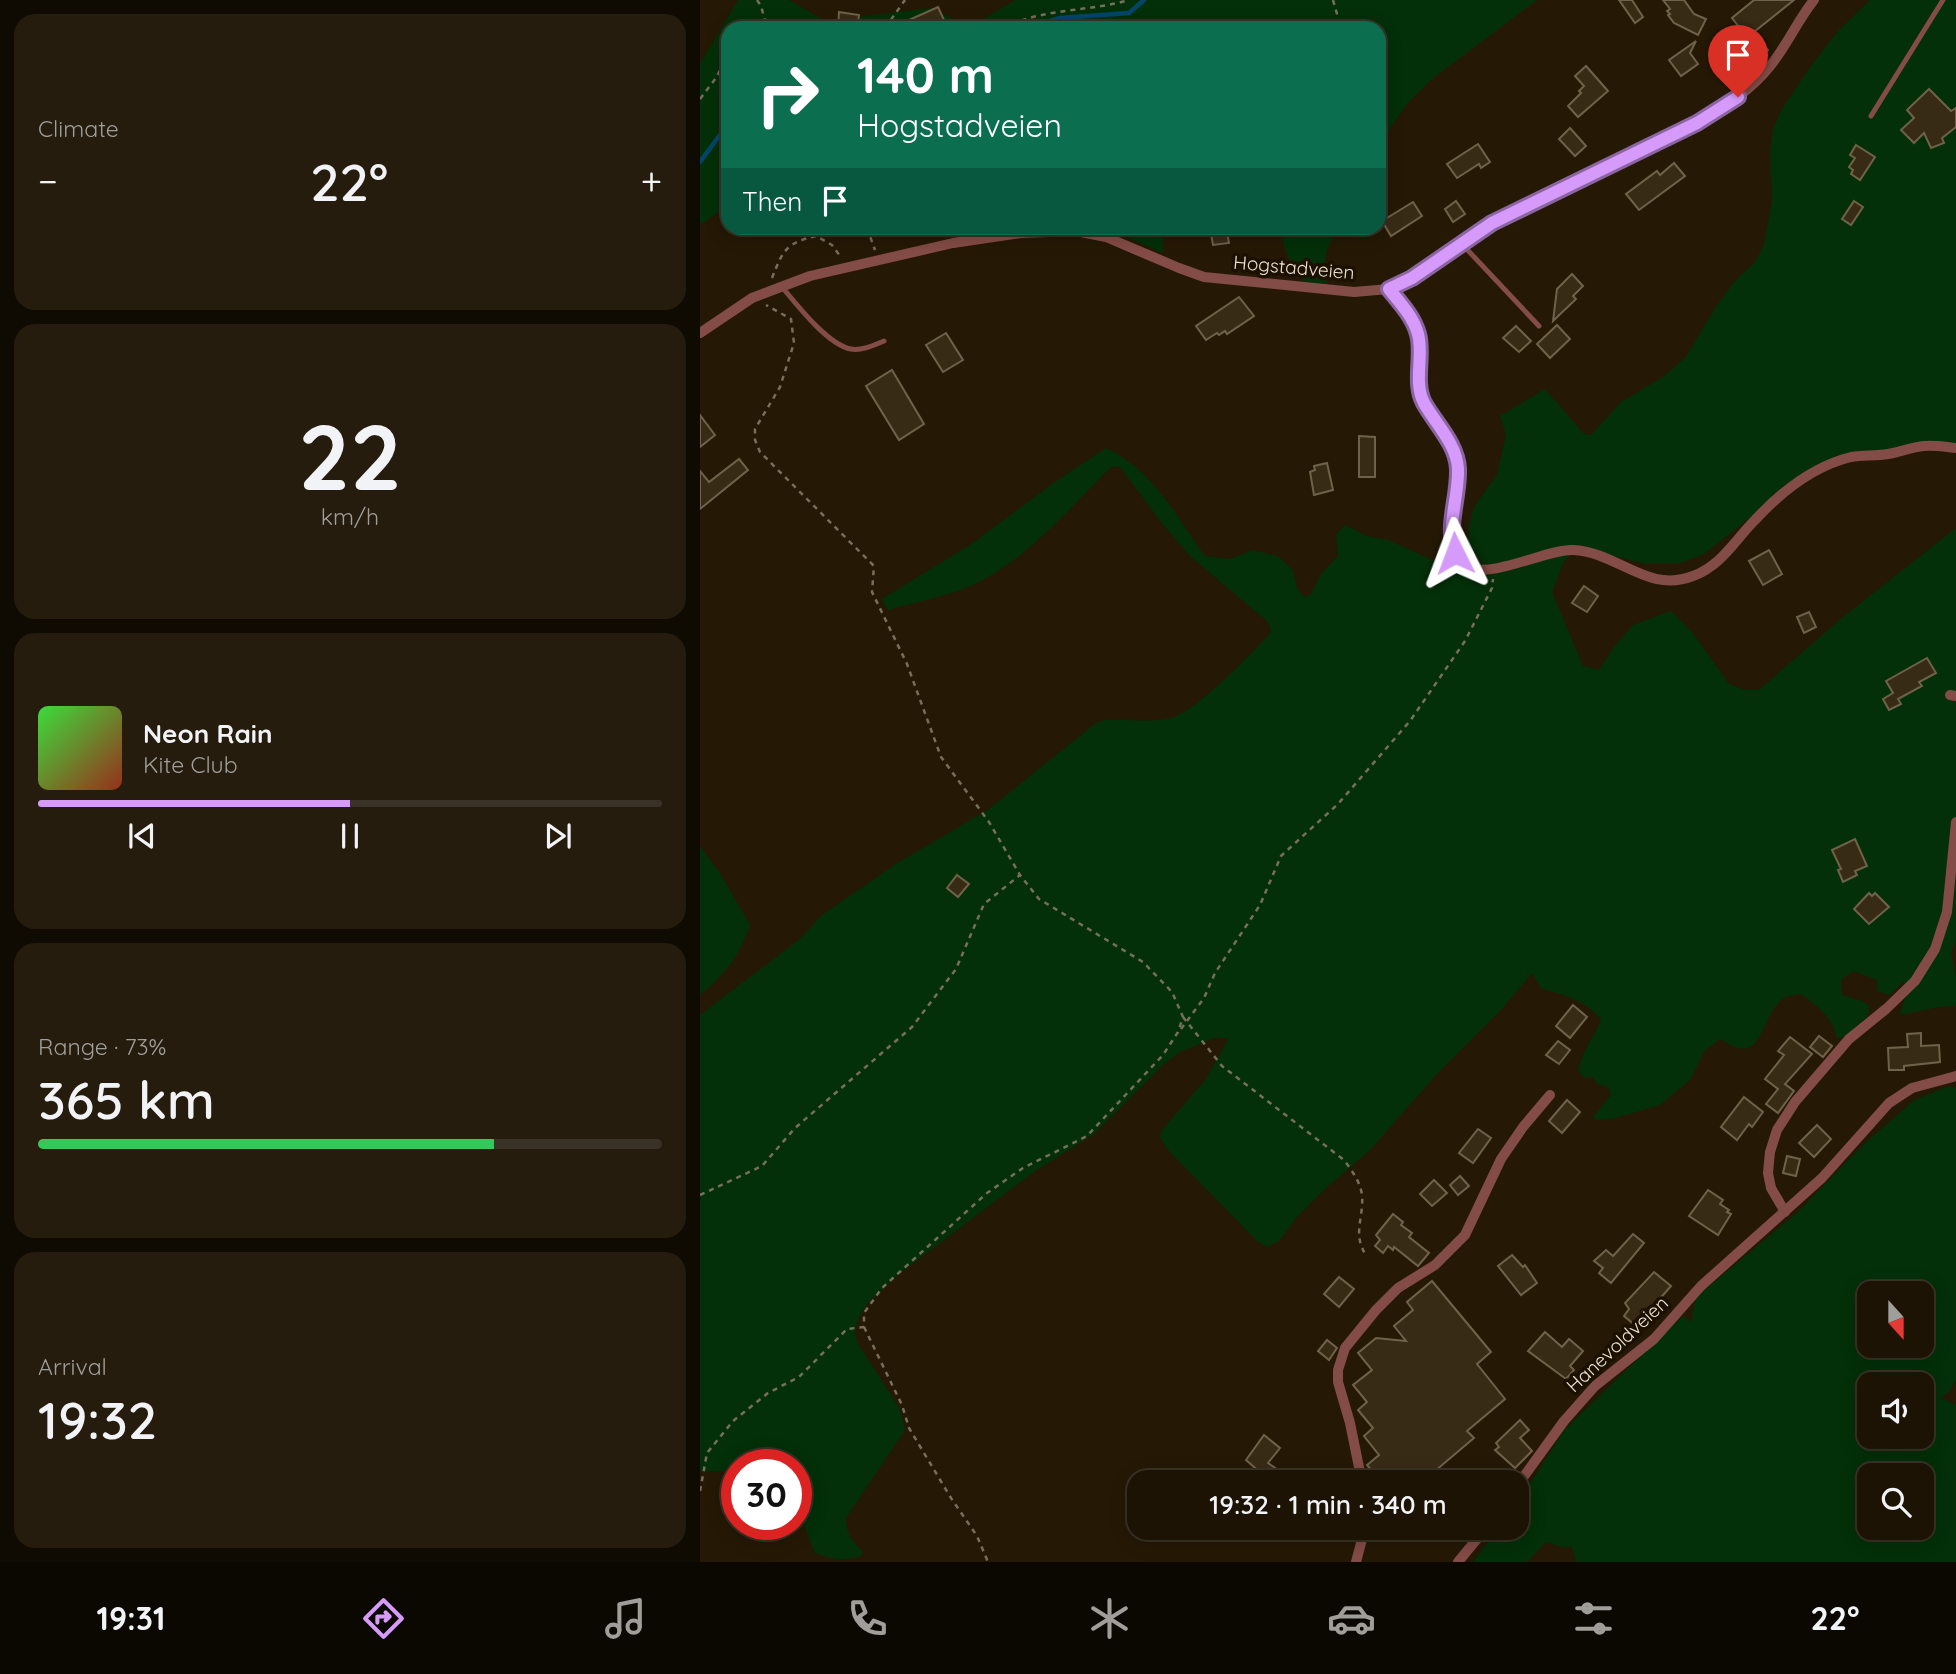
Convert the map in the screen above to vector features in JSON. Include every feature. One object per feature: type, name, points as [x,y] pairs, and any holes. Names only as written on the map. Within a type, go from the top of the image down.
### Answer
[{"type":"street","name":"Hogstadveien","points":[[1095,235],[1205,277],[1354,292],[1389,289],[1412,278],[1492,223],[1724,108],[1752,87],[1772,64],[1814,0]]},
{"type":"street","name":"Hogstadveien","points":[[700,334],[752,298],[810,276],[953,243],[1007,235]]},
{"type":"street","points":[[1389,289],[1410,316],[1419,336],[1422,400],[1453,449],[1458,466],[1451,541],[1462,564],[1473,570],[1494,569],[1573,550],[1608,558],[1654,581],[1668,582],[1695,576],[1718,562],[1780,495],[1831,464],[1853,457],[1888,454],[1924,446],[1956,448]]},
{"type":"street","points":[[1785,1212],[1771,1188],[1768,1173],[1770,1152],[1777,1130],[1795,1102],[1849,1040],[1914,981],[1935,949],[1947,912],[1956,822]]},
{"type":"street","points":[[1947,912],[1956,903]]},
{"type":"street","name":"Hanevoldveien","points":[[1529,1470],[1564,1421],[1595,1385],[1654,1339],[1701,1286],[1822,1178],[1889,1103],[1912,1088],[1956,1076]]},
{"type":"street","points":[[1360,1470],[1338,1382],[1338,1370],[1345,1348],[1398,1288],[1435,1265],[1465,1235],[1501,1159],[1550,1094]]},
{"type":"street","points":[[1356,1562],[1361,1540]]},
{"type":"street","points":[[1458,1562],[1476,1540]]},
{"type":"lane","points":[[1871,116],[1943,0]]},
{"type":"lane","points":[[1461,243],[1539,326]]},
{"type":"lane","points":[[782,286],[820,329],[840,345],[860,349],[884,341]]},
{"type":"path","points":[[757,0],[765,21]]},
{"type":"path","points":[[890,21],[905,0]]},
{"type":"path","points":[[1025,21],[1050,13],[1104,7],[1129,0]]},
{"type":"path","points":[[1333,0],[1339,21]]},
{"type":"path","points":[[700,99],[721,68]]},
{"type":"path","points":[[869,235],[878,260]]},
{"type":"path","points":[[766,292],[784,249],[796,241],[816,236],[832,245],[849,267]]},
{"type":"path","points":[[752,298],[791,319],[794,343],[780,387],[755,429],[755,440],[760,452],[874,566],[872,592],[907,663],[941,757],[989,822],[1004,852],[1039,899],[1143,962],[1172,992],[1183,1017],[1222,1066],[1343,1160],[1357,1179],[1362,1194],[1359,1243],[1366,1255]]},
{"type":"path","points":[[988,1562],[977,1536],[909,1428],[902,1405],[864,1327],[864,1313],[882,1287],[987,1193],[1023,1168],[1087,1136],[1163,1055],[1204,998],[1215,973],[1260,905],[1281,856],[1338,804],[1401,732],[1465,641],[1492,588],[1494,569]]},
{"type":"path","points":[[700,1195],[762,1167],[795,1128],[912,1027],[956,969],[984,904],[1020,875]]},
{"type":"path","points":[[1178,1032],[1183,1017]]},
{"type":"path","points":[[700,1491],[708,1453],[733,1420],[768,1393],[799,1377],[847,1329],[864,1327]]},
{"type":"green space","points":[[738,0],[789,0],[825,21],[726,21]]},
{"type":"green space","points":[[1015,0],[1537,0],[1432,79],[1407,104],[1386,139],[1386,21],[980,21]]},
{"type":"green space","points":[[1870,0],[1956,0],[1956,446],[1833,462],[1756,513],[1704,554],[1678,564],[1646,564],[1578,547],[1564,561],[1552,592],[1583,666],[1599,670],[1633,625],[1671,611],[1692,632],[1729,684],[1745,690],[1759,690],[1843,617],[1956,528],[1956,941],[1951,952],[1956,977],[1956,1006],[1900,1014],[1909,986],[1903,982],[1890,995],[1877,991],[1877,980],[1853,971],[1841,980],[1842,995],[1862,1001],[1870,1007],[1867,1017],[1843,1038],[1836,1037],[1828,1018],[1812,1002],[1800,994],[1787,997],[1776,1006],[1753,1045],[1735,1047],[1721,1039],[1705,1050],[1690,1080],[1660,1105],[1612,1119],[1596,1120],[1593,1117],[1611,1095],[1609,1088],[1596,1083],[1593,1077],[1585,1078],[1578,1071],[1601,1020],[1581,1003],[1541,988],[1532,973],[1501,1010],[1437,1074],[1370,1150],[1297,1217],[1279,1241],[1267,1247],[1258,1242],[1169,1151],[1160,1138],[1162,1130],[1206,1079],[1229,1038],[1214,1038],[1180,1052],[1163,1065],[1094,1134],[1034,1172],[899,1274],[867,1304],[859,1317],[855,1332],[857,1342],[900,1409],[905,1430],[846,1518],[850,1537],[863,1551],[861,1556],[838,1559],[815,1553],[810,1540],[812,1449],[721,1449],[721,1471],[700,1471],[700,1015],[800,939],[822,915],[896,864],[989,809],[1096,723],[1105,720],[1147,721],[1182,714],[1221,682],[1271,630],[1267,621],[1190,556],[1120,467],[1111,467],[1046,533],[991,575],[961,590],[888,610],[882,599],[973,543],[1106,448],[1151,481],[1205,556],[1230,559],[1253,550],[1279,557],[1293,570],[1297,588],[1304,597],[1311,594],[1321,574],[1338,556],[1336,535],[1345,525],[1367,536],[1388,540],[1455,570],[1477,571],[1480,560],[1469,548],[1468,528],[1474,507],[1497,475],[1506,435],[1500,416],[1545,389],[1584,434],[1591,435],[1621,402],[1663,377],[1686,357],[1715,308],[1735,281],[1756,261],[1764,244],[1772,201],[1770,151],[1773,129],[1782,109],[1839,30]]},
{"type":"green space","points":[[931,8],[958,21],[825,21]]},
{"type":"green space","points":[[721,29],[721,210],[700,225],[700,64]]},
{"type":"green space","points":[[1122,235],[1163,235],[1163,253]]},
{"type":"green space","points":[[1334,235],[1325,262],[1328,284],[1304,282],[1285,250],[1283,236]]},
{"type":"green space","points":[[700,846],[721,875],[750,925],[730,964],[700,995]]},
{"type":"green space","points":[[1948,1086],[1956,1088],[1956,1380],[1949,1392],[1941,1398],[1956,1405],[1956,1562],[1577,1562],[1571,1546],[1565,1548],[1546,1542],[1527,1562],[1473,1562],[1490,1540],[1529,1540],[1529,1485],[1565,1429],[1683,1316],[1691,1322],[1695,1298],[1798,1212],[1862,1146],[1913,1101]]},
{"type":"building","points":[[1619,0],[1632,0],[1643,17],[1635,23]]},
{"type":"building","points":[[1663,0],[1684,0],[1694,14],[1706,19],[1698,35],[1674,23],[1668,15],[1670,14],[1667,11],[1670,9]]},
{"type":"building","points":[[1754,0],[1794,0],[1754,32],[1768,50],[1757,59],[1750,51],[1730,67],[1721,56],[1746,36],[1732,18]]},
{"type":"building","points":[[938,7],[944,20],[942,21],[907,21]]},
{"type":"building","points":[[839,12],[859,15],[858,21],[838,21]]},
{"type":"building","points":[[1696,41],[1690,53],[1698,64],[1681,76],[1669,60]]},
{"type":"building","points":[[1586,66],[1608,91],[1578,117],[1568,106],[1581,93],[1579,91],[1584,86],[1575,76]]},
{"type":"building","points":[[1929,89],[1951,111],[1956,108],[1956,127],[1942,138],[1944,143],[1931,148],[1924,133],[1914,143],[1901,130],[1914,118],[1907,110]]},
{"type":"building","points":[[1570,128],[1586,146],[1575,156],[1559,139]]},
{"type":"building","points":[[1478,144],[1490,162],[1481,168],[1479,164],[1457,178],[1447,164]]},
{"type":"building","points":[[1856,145],[1875,157],[1860,180],[1851,174],[1853,170],[1849,167],[1855,158],[1850,155]]},
{"type":"building","points":[[1674,163],[1685,176],[1639,210],[1626,194],[1657,171],[1660,175]]},
{"type":"building","points":[[1456,201],[1465,214],[1453,222],[1445,209]]},
{"type":"building","points":[[1854,201],[1863,207],[1851,225],[1842,219]]},
{"type":"building","points":[[1413,202],[1422,216],[1391,236],[1386,228],[1386,219]]},
{"type":"building","points":[[1211,235],[1227,235],[1229,243],[1213,245]]},
{"type":"building","points":[[1572,274],[1583,286],[1573,296],[1576,299],[1553,321],[1557,289]]},
{"type":"building","points":[[1239,297],[1254,316],[1227,334],[1225,331],[1219,335],[1217,333],[1206,340],[1196,326]]},
{"type":"building","points":[[1557,325],[1570,339],[1550,358],[1537,344]]},
{"type":"building","points":[[1516,326],[1531,341],[1519,352],[1503,338]]},
{"type":"building","points":[[946,333],[963,360],[943,372],[926,345]]},
{"type":"building","points":[[892,370],[924,424],[899,440],[866,386]]},
{"type":"building","points":[[700,415],[715,435],[700,447]]},
{"type":"building","points":[[1359,436],[1375,437],[1375,477],[1359,477]]},
{"type":"building","points":[[739,459],[748,470],[700,509],[700,471],[709,482]]},
{"type":"building","points":[[1327,463],[1333,490],[1314,495],[1310,472],[1315,470],[1314,466]]},
{"type":"building","points":[[1769,550],[1782,574],[1763,585],[1749,561]]},
{"type":"building","points":[[1584,586],[1598,596],[1587,612],[1572,603]]},
{"type":"building","points":[[1809,612],[1816,627],[1804,633],[1797,617]]},
{"type":"building","points":[[1927,658],[1936,673],[1919,682],[1922,686],[1898,699],[1901,704],[1889,710],[1883,699],[1893,693],[1886,681]]},
{"type":"building","points":[[1855,839],[1867,866],[1855,871],[1857,875],[1843,882],[1838,870],[1841,869],[1832,850]]},
{"type":"building","points":[[957,875],[969,884],[958,897],[947,888]]},
{"type":"building","points":[[1869,893],[1872,896],[1875,893],[1889,907],[1869,924],[1854,909]]},
{"type":"building","points":[[1573,1005],[1587,1017],[1570,1038],[1556,1026]]},
{"type":"building","points":[[1921,1033],[1921,1046],[1939,1045],[1940,1062],[1904,1066],[1904,1070],[1889,1070],[1888,1048],[1908,1047],[1907,1034]]},
{"type":"building","points":[[1819,1036],[1832,1046],[1823,1057],[1810,1047]]},
{"type":"building","points":[[1790,1037],[1812,1054],[1785,1084],[1794,1091],[1778,1113],[1766,1104],[1778,1089],[1765,1079],[1784,1055],[1778,1051]]},
{"type":"building","points":[[1558,1041],[1570,1050],[1559,1064],[1546,1055]]},
{"type":"building","points":[[1744,1097],[1763,1112],[1752,1127],[1749,1124],[1737,1140],[1721,1127]]},
{"type":"building","points":[[1567,1100],[1580,1112],[1562,1133],[1549,1121]]},
{"type":"building","points":[[1817,1125],[1831,1139],[1814,1157],[1799,1143]]},
{"type":"building","points":[[1478,1129],[1491,1138],[1473,1163],[1459,1153]]},
{"type":"building","points":[[1787,1156],[1800,1159],[1796,1176],[1783,1173]]},
{"type":"building","points":[[1460,1176],[1469,1186],[1458,1195],[1450,1185]]},
{"type":"building","points":[[1434,1180],[1447,1193],[1432,1206],[1420,1194]]},
{"type":"building","points":[[1708,1190],[1723,1200],[1720,1204],[1731,1214],[1718,1235],[1689,1216]]},
{"type":"building","points":[[1393,1214],[1403,1222],[1401,1225],[1412,1233],[1409,1237],[1429,1253],[1418,1266],[1394,1247],[1393,1250],[1388,1246],[1383,1253],[1375,1246],[1380,1240],[1376,1235]]},
{"type":"building","points":[[1633,1234],[1644,1243],[1611,1283],[1599,1273],[1603,1268],[1594,1261],[1606,1250],[1613,1256]]},
{"type":"building","points":[[1512,1255],[1523,1267],[1525,1265],[1537,1283],[1521,1295],[1498,1266]]},
{"type":"building","points":[[1654,1272],[1671,1286],[1636,1326],[1624,1316],[1629,1309],[1625,1303]]},
{"type":"building","points":[[1339,1277],[1354,1289],[1339,1307],[1324,1294]]},
{"type":"building","points":[[1432,1281],[1491,1352],[1477,1364],[1505,1399],[1467,1431],[1474,1438],[1436,1470],[1371,1470],[1367,1465],[1379,1455],[1364,1436],[1373,1428],[1358,1410],[1367,1402],[1353,1385],[1372,1370],[1358,1353],[1376,1338],[1406,1341],[1394,1326],[1413,1310],[1407,1302]]},
{"type":"building","points":[[1545,1332],[1562,1347],[1569,1339],[1583,1351],[1570,1366],[1574,1370],[1566,1379],[1528,1351]]},
{"type":"building","points":[[1327,1340],[1337,1348],[1329,1360],[1318,1351]]},
{"type":"building","points":[[1520,1420],[1529,1430],[1520,1438],[1532,1451],[1515,1468],[1495,1450],[1499,1447],[1496,1443]]},
{"type":"building","points":[[1264,1435],[1280,1448],[1268,1463],[1278,1470],[1258,1470],[1246,1460]]},
{"type":"waterway","points":[[1050,21],[1129,13],[1144,0]]},
{"type":"waterway","points":[[700,162],[721,134]]},
{"type":"route","points":[[1455,553],[1451,530],[1457,495],[1458,466],[1453,449],[1422,400],[1419,336],[1410,316],[1389,289],[1412,278],[1492,223],[1697,123],[1738,97]]}]
